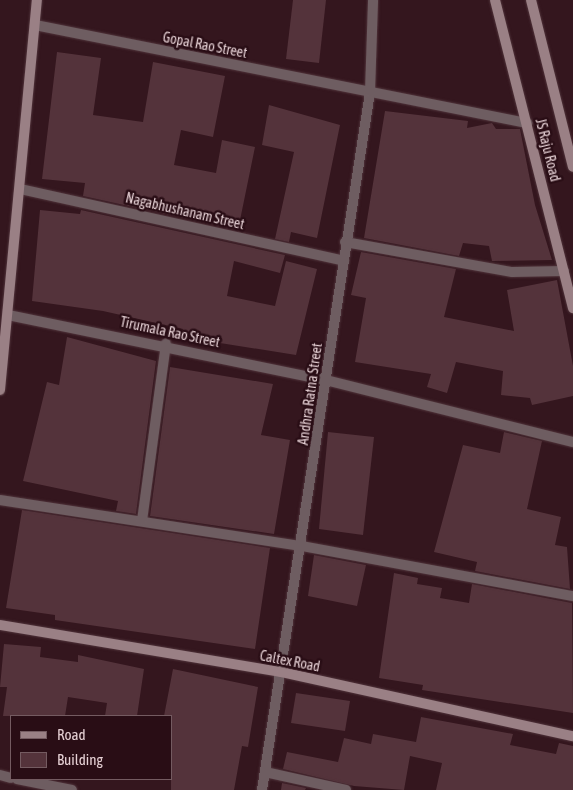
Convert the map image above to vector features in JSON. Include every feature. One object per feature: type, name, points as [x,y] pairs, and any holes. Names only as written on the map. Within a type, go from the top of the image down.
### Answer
[{"type":"street","points":[[0,390],[37,0]]},
{"type":"street","name":"Andhra Ratna Street","points":[[262,790],[302,546],[344,261],[345,242],[370,92],[373,0]]},
{"type":"street","name":"JS Raju Road","points":[[495,0],[573,308]]},
{"type":"street","name":"JS Raju Road","points":[[531,0],[573,168]]},
{"type":"street","name":"Gopal Rao Street","points":[[35,26],[527,122]]},
{"type":"street","name":"Nagabhushanam Street","points":[[20,188],[344,261]]},
{"type":"street","points":[[345,242],[512,272],[564,271]]},
{"type":"street","name":"Tirumala Rao Street","points":[[8,315],[166,344],[326,380],[573,442]]},
{"type":"street","points":[[142,521],[166,344]]},
{"type":"street","points":[[0,500],[302,546],[573,596]]},
{"type":"street","name":"Caltex Road","points":[[0,625],[281,672],[573,736]]},
{"type":"street","points":[[265,772],[346,790]]},
{"type":"street","points":[[22,780],[72,790]]},
{"type":"building","points":[[293,0],[326,0],[319,63],[286,59]]},
{"type":"building","points":[[57,52],[101,58],[93,115],[143,122],[153,62],[225,76],[213,137],[181,130],[174,165],[216,173],[222,140],[255,147],[238,230],[83,196],[85,183],[42,179]]},
{"type":"building","points":[[269,105],[340,125],[317,238],[291,232],[289,242],[275,239],[294,152],[262,145]]},
{"type":"building","points":[[385,111],[468,121],[467,128],[492,123],[496,129],[520,129],[535,205],[552,260],[492,261],[489,246],[463,243],[459,256],[364,238]]},
{"type":"building","points":[[40,210],[80,214],[81,210],[285,255],[280,273],[234,261],[227,296],[275,306],[286,261],[317,269],[296,355],[220,343],[182,334],[183,329],[103,311],[32,301]]},
{"type":"building","points":[[361,252],[456,269],[444,317],[514,331],[507,290],[557,280],[573,366],[573,396],[532,405],[530,398],[501,395],[503,371],[456,362],[447,393],[427,387],[431,374],[355,362],[366,298],[351,295]]},
{"type":"building","points":[[67,337],[156,361],[136,514],[116,511],[118,501],[23,481],[47,382],[59,385]]},
{"type":"building","points":[[170,367],[273,384],[261,435],[290,440],[274,534],[150,516]]},
{"type":"building","points":[[328,432],[374,437],[363,535],[319,529]]},
{"type":"building","points":[[504,432],[542,441],[527,509],[561,517],[555,545],[567,547],[570,589],[475,571],[477,562],[434,552],[463,445],[500,453]]},
{"type":"building","points":[[22,510],[270,548],[255,649],[55,620],[55,615],[6,608]]},
{"type":"building","points":[[314,555],[366,565],[357,606],[308,596]]},
{"type":"building","points":[[394,573],[418,578],[417,584],[442,588],[440,598],[469,603],[472,584],[572,603],[573,713],[422,690],[423,685],[379,678]]},
{"type":"building","points":[[4,644],[41,647],[40,657],[78,662],[78,655],[144,669],[137,715],[105,715],[107,703],[68,697],[65,715],[3,716],[7,687],[0,687]]},
{"type":"building","points":[[173,669],[258,687],[248,747],[242,746],[234,790],[171,790],[172,715],[164,715]]},
{"type":"building","points":[[296,693],[350,701],[345,731],[291,723]]},
{"type":"building","points":[[421,717],[513,734],[510,745],[556,754],[559,743],[573,746],[573,790],[436,790],[442,763],[410,756],[404,790],[354,786],[283,769],[287,752],[338,762],[344,738],[371,744],[373,734],[416,742]]},
{"type":"building","points":[[282,783],[306,788],[305,790],[281,790]]}]
